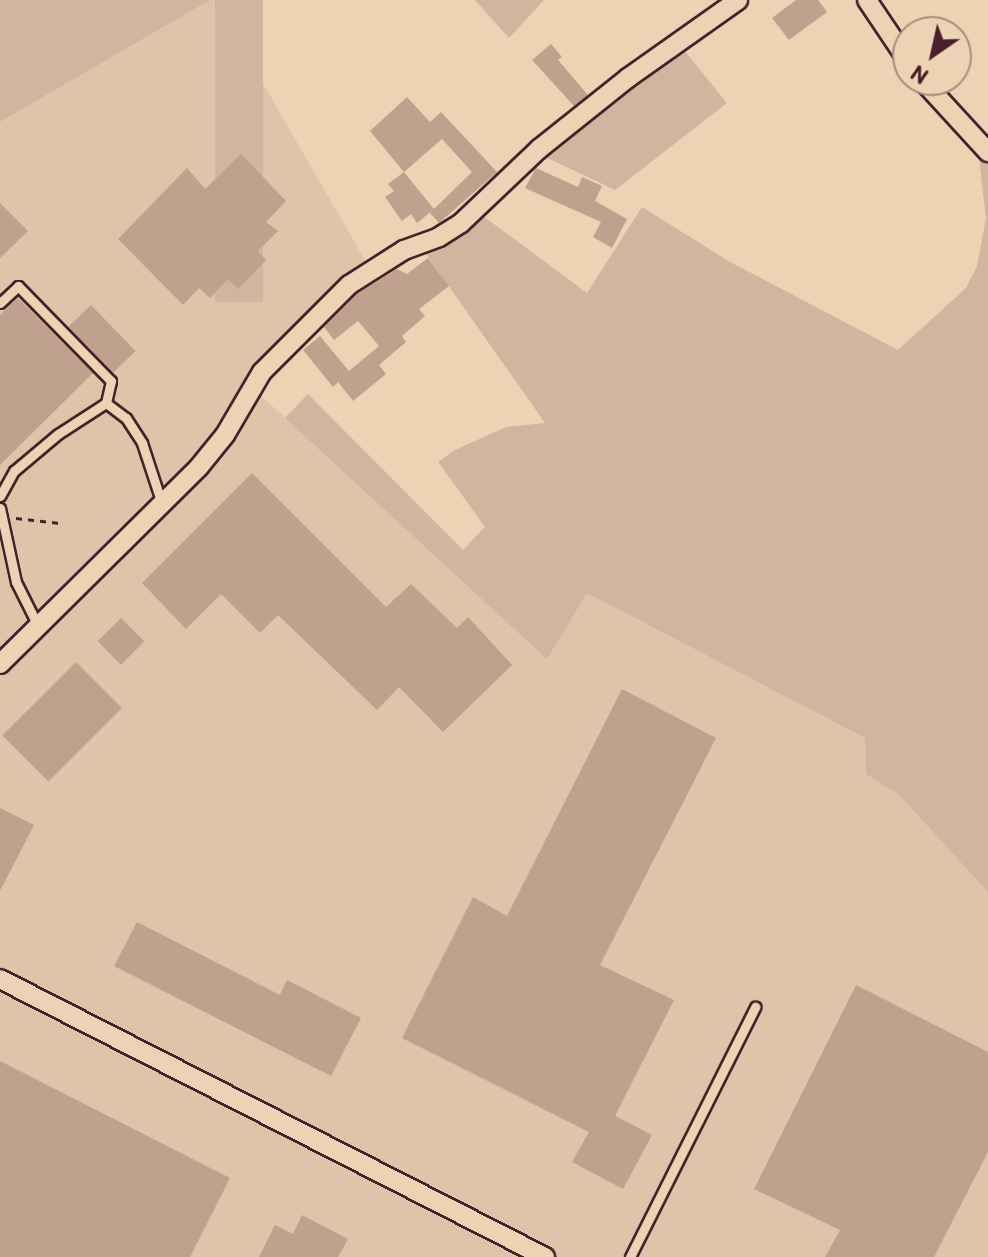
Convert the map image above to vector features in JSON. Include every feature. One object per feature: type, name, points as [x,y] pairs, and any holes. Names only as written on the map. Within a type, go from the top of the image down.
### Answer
[{"type":"street","points":[[0,664],[162,504],[225,435],[262,372],[349,285],[404,250],[439,237],[461,223],[539,149],[628,78],[738,0]]},
{"type":"street","points":[[867,0],[892,37]]},
{"type":"street","points":[[937,96],[988,152]]},
{"type":"street","points":[[0,979],[545,1257]]},
{"type":"lane","points":[[0,496],[14,471],[58,434],[106,403],[111,381],[18,286],[1,300]]},
{"type":"lane","points":[[106,403],[126,418],[142,443],[162,504]]},
{"type":"lane","points":[[1,512],[16,582],[38,626]]},
{"type":"lane","points":[[630,1257],[755,1007]]},
{"type":"path","points":[[1,512],[60,523]]},
{"type":"shaded area","points":[[0,0],[210,0],[0,122]]},
{"type":"shaded area","points":[[210,0],[215,0],[366,262],[345,274],[247,377],[257,392],[547,658],[587,593],[865,738],[866,774],[900,796],[988,892],[988,1257],[0,1257],[0,122]]},
{"type":"shaded area","points":[[215,0],[263,0],[263,302],[215,302]]},
{"type":"shaded area","points":[[475,0],[544,0],[509,38]]},
{"type":"shaded area","points":[[682,48],[727,103],[615,190],[541,155]]},
{"type":"shaded area","points":[[979,158],[988,161],[988,892],[900,796],[866,774],[865,738],[587,593],[547,659],[285,418],[308,394],[463,550],[485,527],[438,462],[455,450],[506,427],[545,423],[422,248],[479,213],[587,293],[642,207],[730,262],[898,350],[966,288],[977,266],[986,218]]},
{"type":"building","points":[[796,0],[818,0],[827,12],[789,40],[772,18]]},
{"type":"building","points":[[551,44],[562,57],[558,60],[588,95],[574,106],[532,60]]},
{"type":"building","points":[[407,97],[430,122],[441,112],[497,172],[439,223],[430,213],[433,210],[417,223],[411,214],[402,221],[385,197],[394,191],[388,184],[404,172],[370,131]],"holes":[[[442,139],[472,172],[434,209],[404,172]]]},
{"type":"building","points":[[241,154],[286,201],[266,222],[278,231],[258,251],[266,260],[238,289],[228,279],[210,298],[199,288],[183,305],[118,239],[187,168],[205,189]]},
{"type":"building","points":[[536,168],[578,187],[582,177],[602,186],[595,201],[627,219],[612,248],[593,237],[601,222],[525,188]]},
{"type":"building","points":[[0,203],[28,231],[0,258]]},
{"type":"building","points":[[428,258],[449,286],[419,309],[425,316],[402,336],[406,342],[379,365],[386,374],[353,401],[338,382],[333,387],[303,350],[320,336],[349,371],[379,346],[358,321],[334,340],[324,327],[357,294],[397,269],[407,274]]},
{"type":"building","points":[[18,298],[93,373],[0,465],[0,315]]},
{"type":"building","points":[[91,305],[135,351],[113,373],[69,327]]},
{"type":"building","points":[[252,473],[386,607],[411,584],[457,628],[468,617],[512,665],[443,732],[399,687],[377,710],[278,615],[260,633],[221,594],[186,629],[142,583]]},
{"type":"building","points":[[121,618],[144,641],[121,665],[98,641]]},
{"type":"building","points":[[76,662],[122,708],[48,782],[2,736]]},
{"type":"building","points":[[622,689],[716,738],[600,965],[674,1000],[615,1116],[652,1135],[623,1189],[572,1162],[589,1132],[402,1038],[473,897],[507,916]]},
{"type":"building","points":[[0,808],[34,825],[0,891]]},
{"type":"building","points":[[137,922],[280,995],[287,980],[361,1018],[331,1076],[114,966]]},
{"type":"building","points":[[856,985],[988,1052],[988,1152],[934,1257],[825,1257],[840,1230],[754,1189]]},
{"type":"building","points":[[0,1061],[230,1178],[190,1257],[0,1257]]},
{"type":"building","points":[[302,1215],[348,1239],[338,1257],[259,1257],[275,1225],[293,1234]]}]
